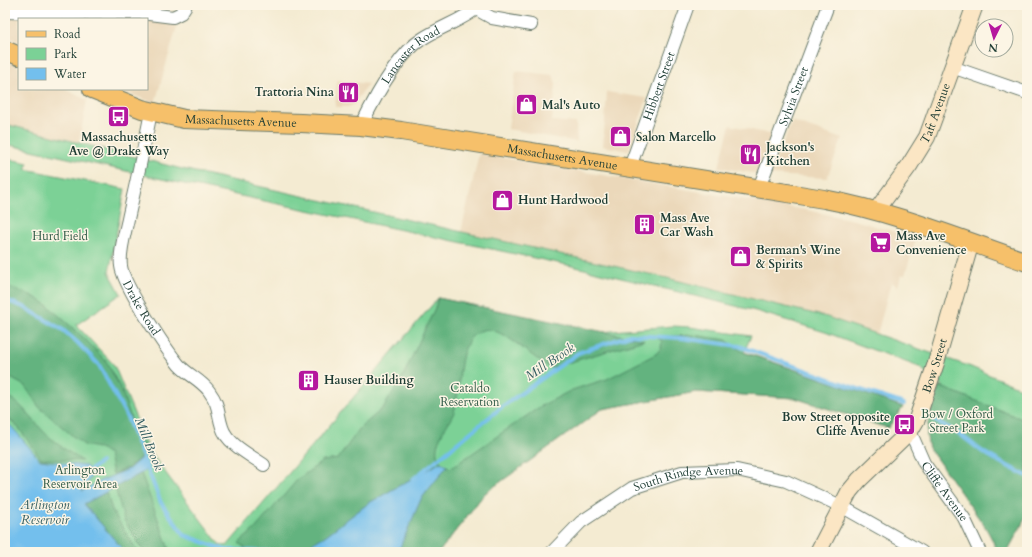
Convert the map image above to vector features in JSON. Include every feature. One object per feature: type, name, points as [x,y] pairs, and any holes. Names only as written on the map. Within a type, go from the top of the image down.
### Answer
[{"type":"main road","points":[[5,50],[18,56]]},
{"type":"main road","name":"Massachusetts Avenue","points":[[95,90],[151,112],[184,119],[361,126],[448,138],[834,201],[876,211],[1027,262]]},
{"type":"street","points":[[5,12],[97,9],[173,17],[181,13],[186,5]]},
{"type":"street","name":"Hibbert Street","points":[[630,167],[688,5]]},
{"type":"street","name":"Sylvia Street","points":[[759,188],[828,5]]},
{"type":"street","name":"Taft Avenue","points":[[876,211],[909,166],[927,137],[975,5]]},
{"type":"street","points":[[479,7],[492,18],[531,25]]},
{"type":"street","name":"Lancaster Road","points":[[361,126],[378,92],[411,48],[422,39],[479,7]]},
{"type":"street","points":[[952,67],[1027,93]]},
{"type":"street","name":"Drake Road","points":[[151,112],[121,260],[124,279],[158,335],[180,366],[204,386],[216,401],[219,407],[222,429],[228,438],[264,465]]},
{"type":"street","name":"Bow Street","points":[[818,552],[841,506],[859,480],[910,431],[917,419],[927,391],[971,242]]},
{"type":"street","name":"Cliffe Avenue","points":[[910,431],[924,463],[964,518],[980,552]]},
{"type":"street","name":"South Rindge Avenue","points":[[552,552],[581,522],[629,490],[682,472],[737,470],[786,480],[841,506],[922,552]]},
{"type":"shaded area","points":[[130,17],[139,18],[18,18],[18,42],[5,35],[5,18]]},
{"type":"shaded area","points":[[148,19],[174,22],[177,26],[155,103],[119,90],[148,90]]},
{"type":"shaded area","points":[[5,60],[18,66],[18,90],[66,90],[87,100],[79,142],[5,124]]},
{"type":"shaded area","points":[[516,71],[553,75],[556,84],[552,121],[576,123],[577,142],[508,129]]},
{"type":"shaded area","name":"Trattoria Nina","points":[[337,80],[368,84],[353,105],[348,107],[335,107]]},
{"type":"shaded area","points":[[607,92],[647,98],[629,151],[603,146]]},
{"type":"shaded area","points":[[792,121],[842,139],[827,178],[770,175]]},
{"type":"shaded area","points":[[730,125],[774,135],[758,174],[719,167]]},
{"type":"shaded area","points":[[479,154],[811,211],[854,220],[916,238],[905,275],[901,275],[898,286],[891,282],[877,335],[827,317],[461,232]]},
{"type":"green space","name":"Bow / Oxford Street Park","points":[[5,124],[182,169],[667,278],[827,317],[971,367],[1027,391],[1027,515],[1007,552],[996,552],[993,541],[986,528],[929,448],[927,440],[928,424],[939,386],[944,387],[919,367],[825,332],[756,311],[572,266],[184,184],[5,144]]},
{"type":"green space","points":[[5,158],[28,163],[25,169],[125,189],[109,272],[121,294],[76,325],[114,365],[150,452],[219,544],[227,546],[438,298],[600,332],[673,326],[751,336],[744,352],[903,407],[888,428],[795,398],[696,392],[602,409],[485,493],[439,552],[5,552]]},
{"type":"green space","points":[[5,285],[33,296],[47,305],[84,338],[106,361],[122,391],[133,424],[148,454],[141,451],[140,458],[128,468],[113,474],[109,454],[102,449],[84,445],[39,407],[25,386],[5,375]]},
{"type":"green space","points":[[438,298],[644,340],[551,368],[499,333],[490,330],[477,332],[469,340],[463,352],[456,405],[438,444],[438,456],[441,462],[369,503],[325,536],[308,546],[275,552],[249,552],[239,543],[255,529],[298,479],[323,461],[338,459],[360,428],[383,408],[403,376],[435,308]]},
{"type":"green space","points":[[693,335],[726,340],[743,352],[903,407],[888,428],[795,398],[696,392],[602,409],[485,493],[439,552],[398,552],[421,499],[447,466],[451,468],[541,406],[572,390],[607,379],[656,354],[661,348],[662,341],[656,337]]},
{"type":"green space","name":"Bow / Oxford Street Park","points":[[939,386],[1027,421],[1027,515],[1007,552],[996,552],[993,541],[986,528],[929,448],[927,440],[928,424]]},
{"type":"green space","points":[[5,395],[17,402],[54,441],[82,461],[41,459],[18,427],[5,416]]},
{"type":"green space","points":[[141,473],[170,552],[144,552],[124,520],[115,487]]},
{"type":"green space","points":[[106,492],[113,512],[138,552],[125,552],[84,504]]},
{"type":"water","name":"Arlington Reservoir","points":[[5,423],[12,427],[40,460],[86,466],[93,474],[82,491],[100,481],[129,469],[143,456],[149,469],[84,504],[125,552],[5,552]]},
{"type":"water","points":[[441,462],[447,466],[421,499],[398,552],[310,552],[308,546],[325,536],[369,503]]},
{"type":"waterway","name":"Mill Brook","points":[[5,300],[24,307],[63,330],[99,365],[127,417],[161,503],[184,535],[225,550],[290,552]]},
{"type":"waterway","name":"Mill Brook","points":[[413,479],[503,406],[578,353],[630,335],[681,338],[739,346],[849,386],[904,404]]},
{"type":"waterway","points":[[935,421],[959,434],[991,457],[1027,476]]},
{"type":"waterway","points":[[90,470],[101,462]]},
{"type":"waterway","name":"Mill Brook","points":[[297,552],[314,548]]},
{"type":"place","name":"Trattoria Nina","points":[[349,92]]},
{"type":"place","name":"Mal's Auto","points":[[527,105]]},
{"type":"place","name":"Massachusetts Ave @ Drake Way","points":[[119,116]]},
{"type":"place","name":"Salon Marcello","points":[[620,137]]},
{"type":"place","name":"Jackson's Kitchen","points":[[751,154]]},
{"type":"place","name":"Hunt Hardwood","points":[[502,200]]},
{"type":"place","name":"Mass Ave Car Wash","points":[[644,225]]},
{"type":"place","name":"Mass Ave Convenience","points":[[881,243]]},
{"type":"place","name":"Berman's Wine & Spirits","points":[[740,257]]},
{"type":"place","name":"Hauser Building","points":[[309,380]]},
{"type":"place","name":"Bow Street opposite Cliffe Avenue","points":[[905,424]]},
{"type":"park label","name":"Hurd Field","points":[[60,236]]},
{"type":"park label","name":"Cataldo Reservation","points":[[470,395]]},
{"type":"park label","name":"Arlington Reservoir Area","points":[[80,477]]}]
